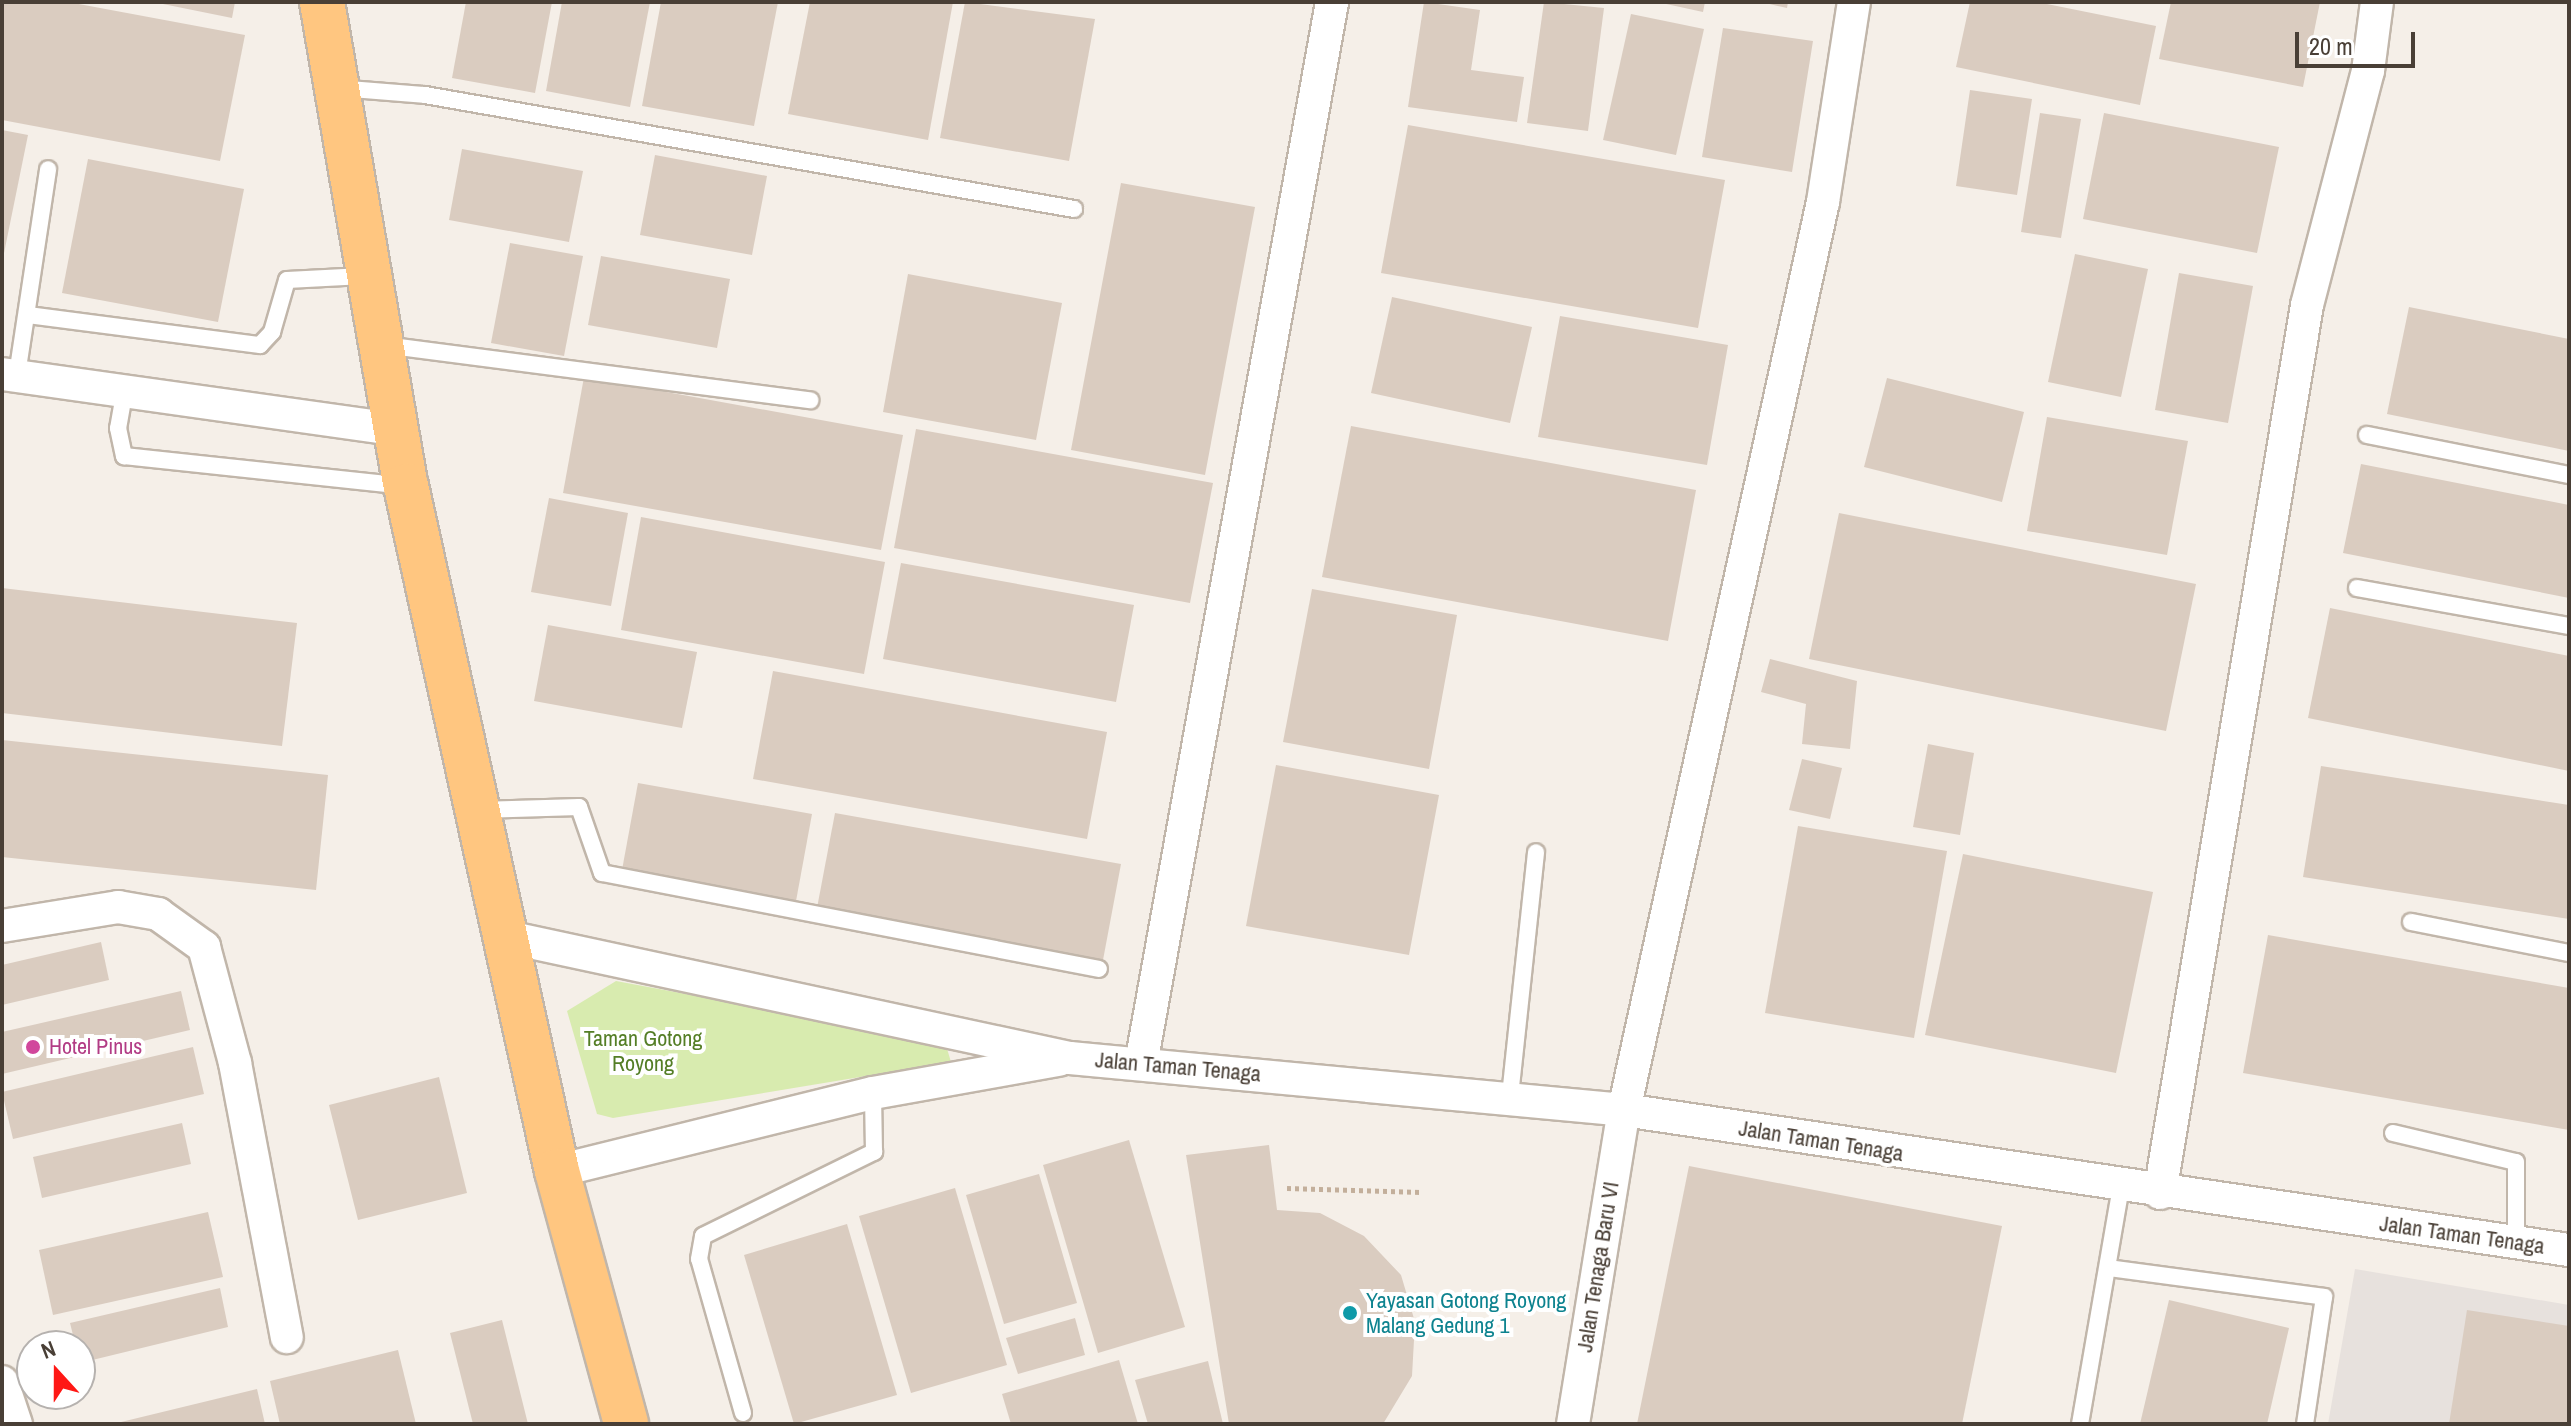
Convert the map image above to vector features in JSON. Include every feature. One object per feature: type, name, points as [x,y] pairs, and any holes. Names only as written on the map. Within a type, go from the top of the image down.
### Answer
[{"type":"highway","points":[[322,2],[332,87],[364,276],[406,486],[557,1171],[626,1424]]},
{"type":"street","points":[[1141,1064],[1332,2]]},
{"type":"street","name":"Jalan Tenaga Baru VI","points":[[1573,1424],[1624,1110],[1817,232],[1854,2]]},
{"type":"street","points":[[2160,1193],[2307,305],[2368,71],[2377,2]]},
{"type":"street","points":[[9,374],[126,387],[394,429]]},
{"type":"street","points":[[2,926],[118,907],[158,914],[204,947],[235,1063],[287,1337]]},
{"type":"street","name":"Jalan Taman Tenaga","points":[[507,937],[1070,1058],[1510,1096],[1624,1110],[2160,1193],[2569,1250]]},
{"type":"street","name":"Jalan Taman Tenaga","points":[[557,1171],[873,1093],[1070,1058]]},
{"type":"street","points":[[2,1382],[16,1424]]},
{"type":"lane","points":[[332,87],[425,95],[1074,209]]},
{"type":"lane","points":[[9,374],[28,315],[48,169]]},
{"type":"lane","points":[[28,315],[260,345],[272,332],[287,280],[364,276]]},
{"type":"lane","points":[[378,344],[810,400]]},
{"type":"lane","points":[[126,387],[118,428],[124,456],[406,486]]},
{"type":"lane","points":[[2367,435],[2569,475]]},
{"type":"lane","points":[[2357,588],[2569,626]]},
{"type":"lane","points":[[477,810],[531,803],[579,807],[602,873],[1099,969]]},
{"type":"lane","points":[[1510,1096],[1536,852]]},
{"type":"lane","points":[[2411,922],[2569,953]]},
{"type":"lane","points":[[743,1413],[699,1259],[703,1236],[874,1152],[873,1093]]},
{"type":"lane","points":[[2393,1133],[2516,1162],[2516,1243]]},
{"type":"lane","points":[[2080,1424],[2121,1187]]},
{"type":"lane","points":[[2108,1268],[2324,1297],[2305,1424]]},
{"type":"path","points":[[1287,1188],[1421,1192]]},
{"type":"shaded area","points":[[2355,1269],[2569,1305],[2569,1424],[2328,1424]]},
{"type":"green space","name":"Taman Gotong Royong","points":[[616,981],[945,1042],[951,1062],[613,1118],[597,1114],[567,1011]]},
{"type":"building","points":[[2,2],[68,2],[245,35],[220,161],[2,120]]},
{"type":"building","points":[[153,2],[235,2],[232,18]]},
{"type":"building","points":[[466,2],[552,2],[535,93],[452,78]]},
{"type":"building","points":[[562,2],[650,2],[630,107],[546,91]]},
{"type":"building","points":[[661,2],[778,2],[754,126],[642,106]]},
{"type":"building","points":[[810,2],[953,2],[928,140],[788,114]]},
{"type":"building","points":[[965,2],[1095,19],[1069,161],[940,138]]},
{"type":"building","points":[[1424,2],[1480,10],[1471,70],[1524,77],[1517,122],[1408,107]]},
{"type":"building","points":[[1544,2],[1604,8],[1588,131],[1527,123]]},
{"type":"building","points":[[1657,2],[1705,2],[1703,12]]},
{"type":"building","points":[[1761,2],[1788,2],[1787,8]]},
{"type":"building","points":[[1970,2],[2037,2],[2156,26],[2140,105],[1956,67]]},
{"type":"building","points":[[2171,2],[2320,2],[2303,87],[2159,59]]},
{"type":"building","points":[[1631,14],[1704,29],[1676,155],[1603,140]]},
{"type":"building","points":[[1723,28],[1813,41],[1792,172],[1702,157]]},
{"type":"building","points":[[1970,90],[2032,99],[2017,195],[1956,186]]},
{"type":"building","points":[[2040,113],[2081,119],[2061,238],[2021,232]]},
{"type":"building","points":[[2104,113],[2279,147],[2257,253],[2083,219]]},
{"type":"building","points":[[1408,125],[1725,180],[1698,328],[1381,273]]},
{"type":"building","points":[[2,130],[28,135],[3,258],[2,258]]},
{"type":"building","points":[[462,149],[583,171],[569,242],[449,220]]},
{"type":"building","points":[[655,155],[767,176],[752,255],[640,235]]},
{"type":"building","points":[[88,159],[244,189],[218,322],[62,293]]},
{"type":"building","points":[[1121,183],[1255,207],[1205,475],[1071,450]]},
{"type":"building","points":[[510,243],[583,256],[564,356],[491,343]]},
{"type":"building","points":[[2075,254],[2148,269],[2121,397],[2048,382]]},
{"type":"building","points":[[601,256],[730,279],[717,348],[588,325]]},
{"type":"building","points":[[2179,273],[2253,286],[2228,423],[2155,410]]},
{"type":"building","points":[[908,274],[1062,303],[1036,440],[883,412]]},
{"type":"building","points":[[1392,297],[1532,327],[1510,423],[1371,393]]},
{"type":"building","points":[[2409,307],[2569,339],[2569,451],[2387,414]]},
{"type":"building","points":[[1560,316],[1728,345],[1707,465],[1538,437]]},
{"type":"building","points":[[584,377],[903,435],[881,550],[563,493]]},
{"type":"building","points":[[1887,378],[2024,412],[2002,502],[1864,467]]},
{"type":"building","points":[[2047,417],[2188,441],[2167,555],[2027,531]]},
{"type":"building","points":[[1351,426],[1696,490],[1668,641],[1322,577]]},
{"type":"building","points":[[916,429],[1213,483],[1190,603],[894,548]]},
{"type":"building","points":[[2361,464],[2569,505],[2569,598],[2343,553]]},
{"type":"building","points":[[549,498],[628,513],[611,606],[531,592]]},
{"type":"building","points":[[1839,513],[2196,584],[2166,731],[1809,659]]},
{"type":"building","points":[[641,517],[885,562],[864,674],[621,630]]},
{"type":"building","points":[[901,563],[1134,605],[1116,702],[883,659]]},
{"type":"building","points":[[2,588],[297,623],[282,746],[2,713]]},
{"type":"building","points":[[1312,589],[1457,615],[1429,769],[1283,742]]},
{"type":"building","points":[[2330,608],[2569,656],[2569,771],[2308,718]]},
{"type":"building","points":[[548,625],[697,652],[682,728],[534,701]]},
{"type":"building","points":[[1770,659],[1857,681],[1850,749],[1802,744],[1806,704],[1761,692]]},
{"type":"building","points":[[773,671],[1107,732],[1087,839],[753,779]]},
{"type":"building","points":[[2,740],[328,775],[316,890],[2,857]]},
{"type":"building","points":[[1928,744],[1974,753],[1960,835],[1913,827]]},
{"type":"building","points":[[1802,759],[1842,768],[1830,819],[1789,810]]},
{"type":"building","points":[[1276,765],[1439,795],[1409,955],[1246,926]]},
{"type":"building","points":[[2321,766],[2569,805],[2569,919],[2303,877]]},
{"type":"building","points":[[638,783],[812,814],[796,901],[622,870]]},
{"type":"building","points":[[835,813],[1121,864],[1103,960],[817,908]]},
{"type":"building","points":[[1798,826],[1947,851],[1914,1038],[1765,1013]]},
{"type":"building","points":[[1963,854],[2153,892],[2116,1073],[1925,1035]]},
{"type":"building","points":[[2268,935],[2569,988],[2569,1130],[2243,1073]]},
{"type":"building","points":[[101,942],[109,980],[2,1005],[2,965]]},
{"type":"building","points":[[181,991],[190,1030],[2,1074],[2,1032]]},
{"type":"building","points":[[193,1047],[204,1094],[13,1139],[2,1092]]},
{"type":"building","points":[[439,1077],[467,1193],[358,1220],[329,1105]]},
{"type":"building","points":[[182,1123],[191,1164],[42,1198],[33,1157]]},
{"type":"building","points":[[1129,1140],[1185,1327],[1098,1353],[1043,1165]]},
{"type":"building","points":[[1269,1145],[1277,1210],[1320,1213],[1364,1236],[1401,1275],[1415,1322],[1412,1376],[1383,1424],[1229,1424],[1186,1155]]},
{"type":"building","points":[[1689,1166],[2002,1226],[1962,1424],[1637,1424]]},
{"type":"building","points":[[1039,1174],[1077,1303],[1004,1324],[966,1195]]},
{"type":"building","points":[[955,1188],[1007,1365],[911,1393],[859,1216]]},
{"type":"building","points":[[208,1212],[223,1277],[53,1315],[39,1250]]},
{"type":"building","points":[[847,1224],[897,1395],[794,1424],[744,1255]]},
{"type":"building","points":[[220,1288],[228,1327],[96,1359],[96,1330],[72,1330],[70,1323]]},
{"type":"building","points":[[2169,1300],[2289,1328],[2267,1424],[2140,1424]]},
{"type":"building","points":[[2467,1310],[2569,1326],[2569,1424],[2449,1424]]},
{"type":"building","points":[[1075,1318],[1085,1355],[1018,1374],[1006,1338]]},
{"type":"building","points":[[502,1320],[528,1424],[473,1424],[450,1333]]},
{"type":"building","points":[[398,1350],[416,1424],[280,1424],[270,1381]]},
{"type":"building","points":[[1119,1360],[1138,1424],[1011,1424],[1002,1394]]},
{"type":"building","points":[[1208,1361],[1223,1424],[1148,1424],[1135,1380]]},
{"type":"building","points":[[257,1389],[265,1424],[117,1424],[117,1423]]},
{"type":"place","name":"Hotel Pinus","points":[[33,1047]]},
{"type":"place","name":"Yayasan Gotong Royong Malang Gedung 1","points":[[1350,1313]]}]
